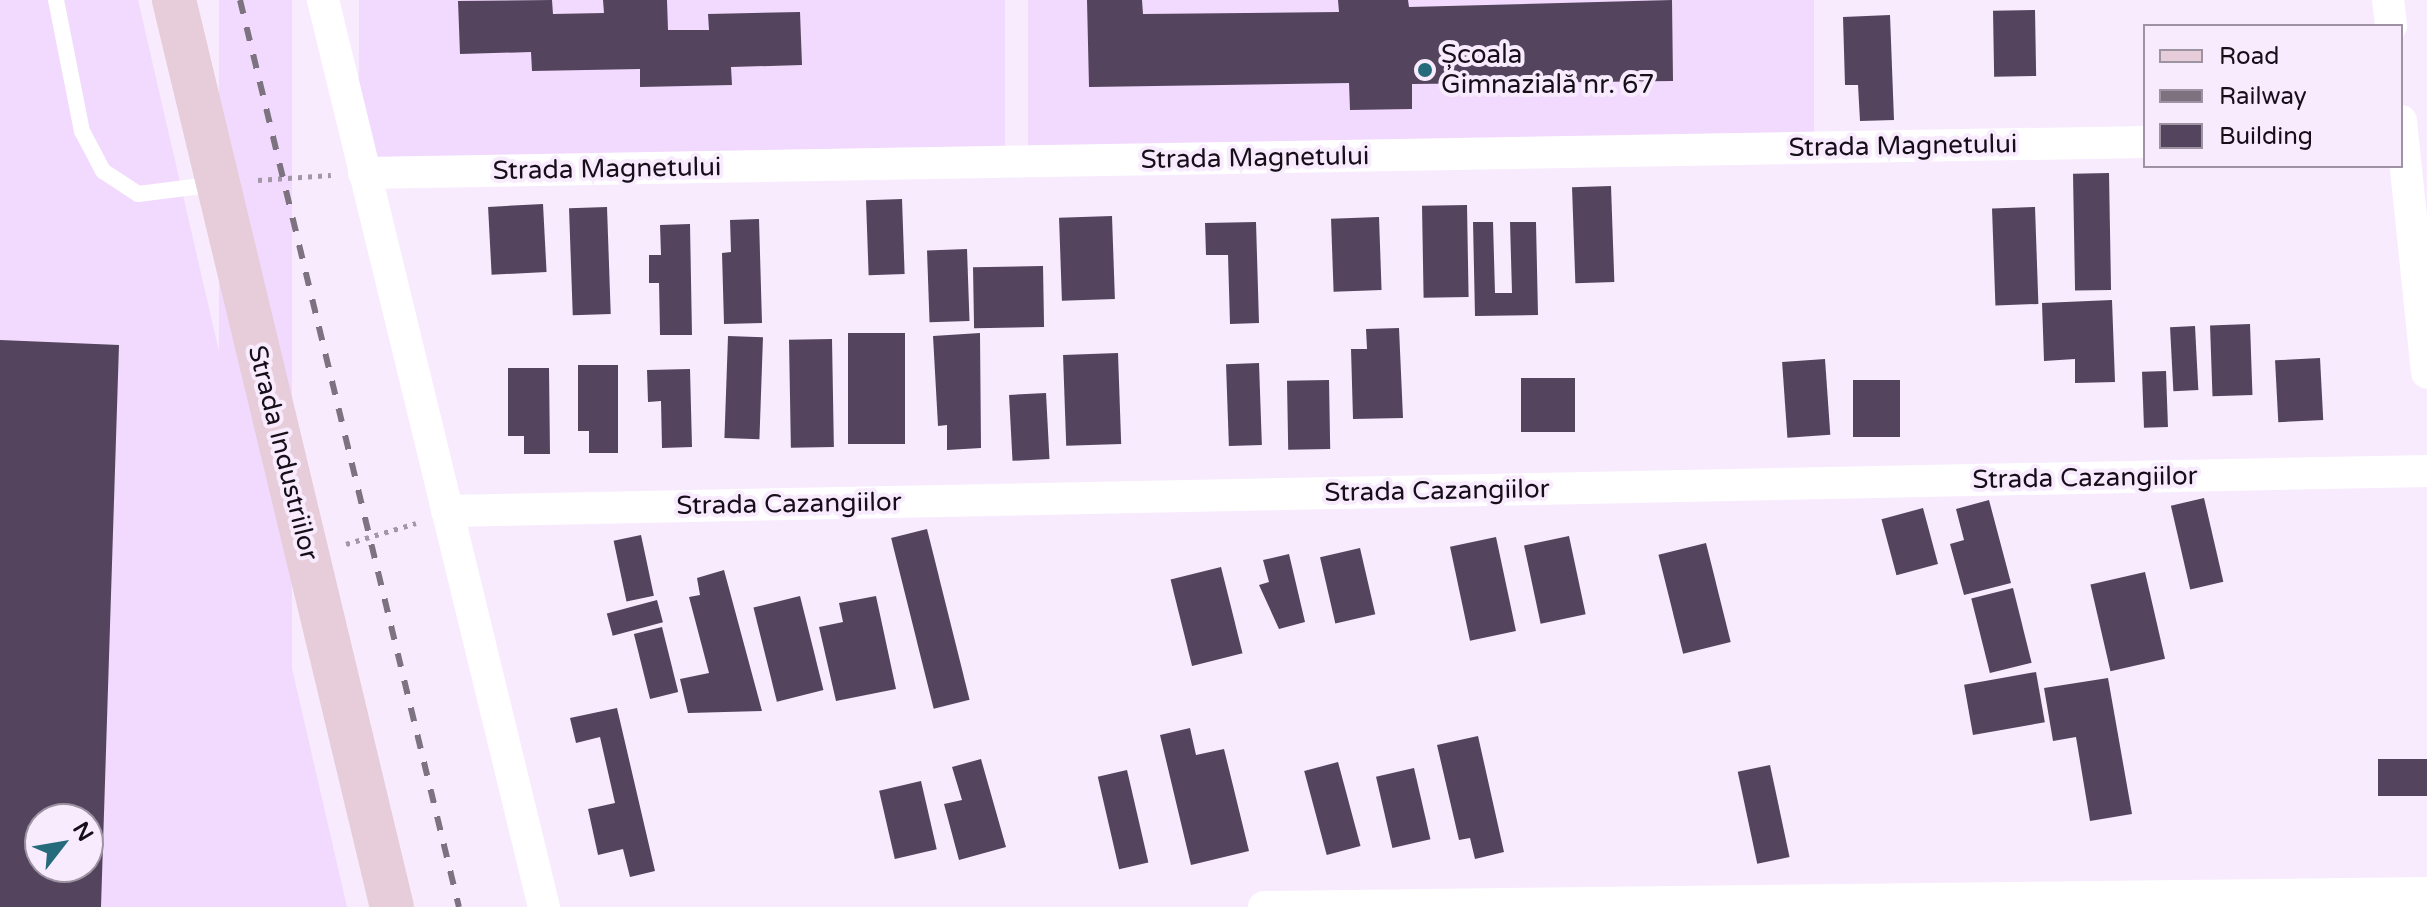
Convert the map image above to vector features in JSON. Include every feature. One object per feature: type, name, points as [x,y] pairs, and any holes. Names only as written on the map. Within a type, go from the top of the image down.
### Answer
[{"type":"main road","name":"Strada Industriilor","points":[[174,0],[392,907]]},
{"type":"street","points":[[323,0],[544,907]]},
{"type":"street","points":[[2388,0],[2391,24]]},
{"type":"street","points":[[2408,130],[2427,373]]},
{"type":"street","name":"Strada Magnetului","points":[[364,173],[2143,142]]},
{"type":"street","name":"Strada Cazangiilor","points":[[447,511],[2427,471]]},
{"type":"street","points":[[1264,907],[2427,893]]},
{"type":"lane","points":[[56,0],[82,131],[103,171],[138,194],[218,184]]},
{"type":"path","points":[[218,184],[364,173]]},
{"type":"path","points":[[307,551],[371,540],[447,511]]},
{"type":"shaded area","points":[[0,0],[138,0],[347,907],[0,907]]},
{"type":"shaded area","points":[[219,0],[292,0],[292,907],[219,907]]},
{"type":"shaded area","points":[[359,0],[1005,0],[1005,163],[359,163]]},
{"type":"shaded area","name":"Școala Gimnazială nr. 67","points":[[1028,0],[1814,0],[1814,151],[1028,151]]},
{"type":"building","points":[[552,0],[553,14],[604,13],[603,0],[667,0],[668,30],[709,30],[708,14],[800,12],[802,65],[731,67],[732,85],[640,87],[640,69],[532,71],[531,52],[460,54],[458,1]]},
{"type":"building","name":"Școala Gimnazială nr. 67","points":[[1087,0],[1142,0],[1143,14],[1339,12],[1338,0],[1408,0],[1409,7],[1672,0],[1673,81],[1412,84],[1412,109],[1350,110],[1349,83],[1089,87]]},
{"type":"building","points":[[2035,10],[2036,76],[1994,77],[1993,11]]},
{"type":"building","points":[[1890,15],[1894,120],[1860,121],[1858,85],[1845,85],[1843,17]]},
{"type":"building","points":[[2109,173],[2111,290],[2075,291],[2073,174]]},
{"type":"building","points":[[1611,186],[1614,282],[1575,283],[1572,187]]},
{"type":"building","points":[[902,199],[905,274],[869,275],[866,200]]},
{"type":"building","points":[[543,204],[547,272],[492,275],[488,207]]},
{"type":"building","points":[[1467,205],[1469,297],[1424,298],[1422,206]]},
{"type":"building","points":[[607,207],[611,314],[573,315],[569,208]]},
{"type":"building","points":[[2035,207],[2038,304],[1995,305],[1992,209]]},
{"type":"building","points":[[1112,216],[1115,299],[1062,301],[1059,218]]},
{"type":"building","points":[[1379,217],[1382,290],[1334,292],[1331,219]]},
{"type":"building","points":[[759,219],[762,323],[724,324],[722,253],[731,252],[730,220]]},
{"type":"building","points":[[1256,222],[1259,323],[1230,324],[1228,255],[1206,255],[1205,223]]},
{"type":"building","points":[[1473,222],[1493,222],[1495,293],[1512,293],[1510,222],[1536,222],[1538,315],[1475,316]]},
{"type":"building","points":[[690,224],[692,335],[660,335],[659,283],[649,283],[649,255],[661,255],[660,225]]},
{"type":"building","points":[[967,249],[970,321],[930,322],[927,250]]},
{"type":"building","points":[[1043,266],[1044,327],[974,328],[973,267]]},
{"type":"building","points":[[2112,300],[2115,382],[2075,383],[2075,359],[2044,361],[2042,303]]},
{"type":"building","points":[[2250,324],[2252,395],[2213,396],[2210,325]]},
{"type":"building","points":[[2195,326],[2198,390],[2173,391],[2170,327]]},
{"type":"building","points":[[1399,328],[1403,418],[1353,419],[1351,349],[1367,349],[1366,329]]},
{"type":"building","points":[[848,333],[905,333],[905,444],[848,444]]},
{"type":"building","points":[[980,333],[981,448],[947,450],[947,425],[938,426],[933,336]]},
{"type":"building","points":[[728,336],[763,337],[759,439],[724,438]]},
{"type":"building","points":[[832,339],[834,447],[791,448],[789,340]]},
{"type":"building","points":[[0,340],[119,345],[104,813],[104,803],[24,803],[24,883],[102,883],[101,907],[0,907]]},
{"type":"building","points":[[1118,353],[1121,444],[1066,446],[1063,355]]},
{"type":"building","points":[[2320,358],[2323,420],[2278,422],[2275,360]]},
{"type":"building","points":[[1825,359],[1830,435],[1787,438],[1782,362]]},
{"type":"building","points":[[1259,363],[1262,445],[1229,446],[1226,364]]},
{"type":"building","points":[[578,365],[618,365],[618,453],[589,453],[589,431],[578,431]]},
{"type":"building","points":[[508,368],[549,368],[550,454],[524,454],[524,436],[508,436]]},
{"type":"building","points":[[690,369],[692,447],[662,448],[661,401],[648,402],[647,370]]},
{"type":"building","points":[[2166,371],[2168,427],[2144,428],[2142,372]]},
{"type":"building","points":[[1521,378],[1575,378],[1575,432],[1521,432]]},
{"type":"building","points":[[1329,380],[1330,449],[1288,450],[1287,381]]},
{"type":"building","points":[[1853,380],[1900,380],[1900,437],[1853,437]]},
{"type":"building","points":[[1046,393],[1049,459],[1013,461],[1009,395]]},
{"type":"building","points":[[2204,498],[2223,582],[2190,589],[2171,506]]},
{"type":"building","points":[[1989,500],[2011,583],[1964,595],[1950,544],[1964,540],[1956,509]]},
{"type":"building","points":[[1923,508],[1938,564],[1896,575],[1881,519]]},
{"type":"building","points":[[927,529],[970,700],[934,709],[891,538]]},
{"type":"building","points":[[641,535],[654,596],[627,601],[614,541]]},
{"type":"building","points":[[1569,536],[1586,614],[1541,624],[1524,546]]},
{"type":"building","points":[[1496,537],[1516,631],[1470,641],[1450,547]]},
{"type":"building","points":[[1706,543],[1731,642],[1683,654],[1658,555]]},
{"type":"building","points":[[1360,548],[1375,614],[1335,623],[1320,557]]},
{"type":"building","points":[[1289,554],[1305,622],[1279,629],[1259,585],[1269,582],[1263,560]]},
{"type":"building","points":[[1221,567],[1243,653],[1192,666],[1171,580]]},
{"type":"building","points":[[724,570],[762,711],[688,713],[680,679],[709,673],[689,597],[700,595],[697,578]]},
{"type":"building","points":[[2145,572],[2165,659],[2110,671],[2090,585]]},
{"type":"building","points":[[2013,588],[2032,663],[1990,673],[1971,598]]},
{"type":"building","points":[[800,596],[823,690],[777,702],[753,608]]},
{"type":"building","points":[[876,596],[896,689],[836,701],[819,627],[843,622],[839,603]]},
{"type":"building","points":[[657,600],[663,622],[613,636],[607,613]]},
{"type":"building","points":[[662,627],[678,692],[650,699],[634,634]]},
{"type":"building","points":[[2036,672],[2045,722],[1973,735],[1964,685]]},
{"type":"building","points":[[2108,678],[2132,814],[2090,821],[2076,737],[2053,741],[2044,688]]},
{"type":"building","points":[[617,708],[655,871],[630,877],[623,849],[598,855],[588,809],[615,803],[600,737],[576,743],[570,718]]},
{"type":"building","points":[[1190,728],[1196,755],[1224,749],[1249,851],[1191,865],[1160,735]]},
{"type":"building","points":[[1478,736],[1504,852],[1475,859],[1470,838],[1459,840],[1437,745]]},
{"type":"building","points":[[981,759],[1006,847],[959,860],[944,804],[962,800],[952,767]]},
{"type":"building","points":[[2378,759],[2427,759],[2427,796],[2378,796]]},
{"type":"building","points":[[1338,762],[1361,846],[1327,855],[1304,771]]},
{"type":"building","points":[[1770,765],[1790,857],[1757,864],[1738,772]]},
{"type":"building","points":[[1414,768],[1430,839],[1392,848],[1376,777]]},
{"type":"building","points":[[1127,770],[1148,863],[1119,869],[1098,777]]},
{"type":"building","points":[[921,781],[937,849],[895,859],[879,791]]},
{"type":"railway","points":[[240,0],[459,907]]},
{"type":"place","name":"Școala Gimnazială nr. 67","points":[[1425,70]]}]
